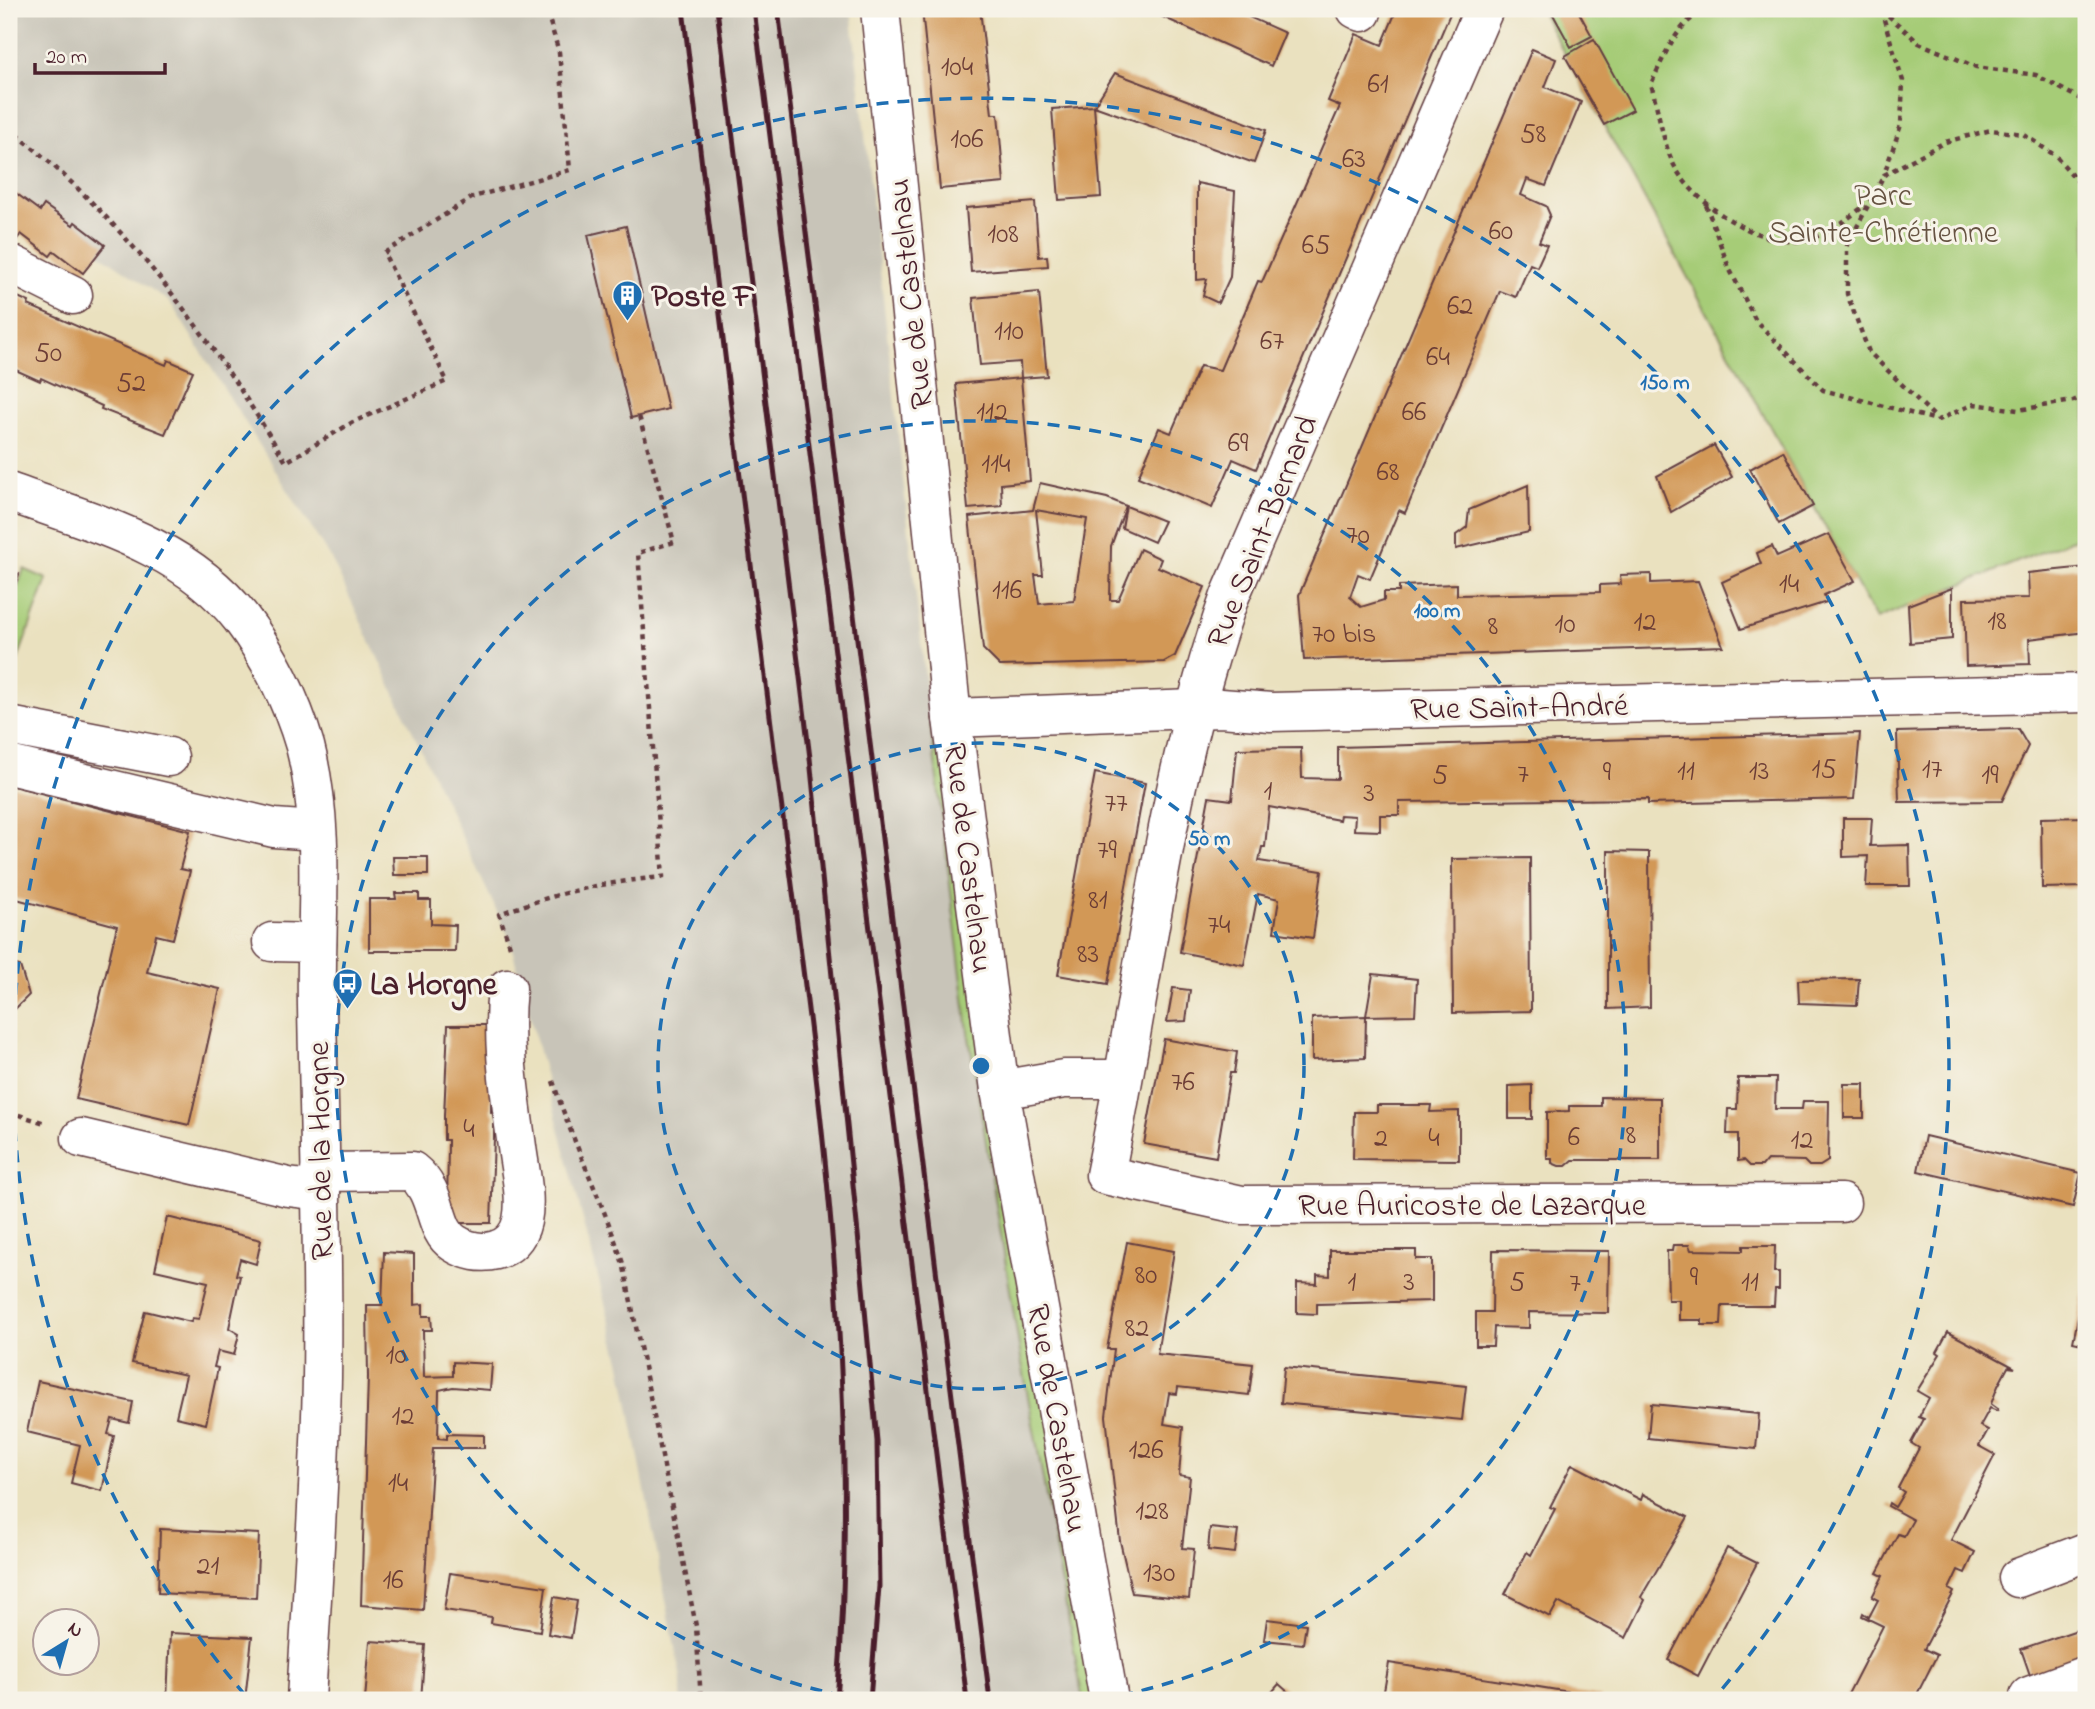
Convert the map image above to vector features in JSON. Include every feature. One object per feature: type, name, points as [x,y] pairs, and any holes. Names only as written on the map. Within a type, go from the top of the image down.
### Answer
[{"type":"street","name":"Rue de Castelnau","points":[[880,9],[952,718],[1000,1090],[1109,1700]]},
{"type":"street","name":"Rue Saint-Bernard","points":[[1105,1175],[1181,757],[1230,597],[1484,9]]},
{"type":"street","points":[[9,263],[73,295]]},
{"type":"street","name":"Rue de la Horgne","points":[[9,492],[147,544],[197,575],[219,593],[241,618],[272,666],[290,704],[304,746],[314,797],[316,831],[321,1181],[321,1389],[306,1700]]},
{"type":"street","name":"Rue Saint-André","points":[[952,718],[1194,709],[1271,712],[2086,693]]},
{"type":"street","points":[[9,726],[169,757]]},
{"type":"street","points":[[9,765],[274,828],[316,831]]},
{"type":"street","points":[[272,942],[317,943]]},
{"type":"street","points":[[81,1138],[288,1187],[412,1171],[430,1188],[443,1231],[451,1241],[468,1250],[488,1253],[502,1249],[512,1240],[522,1223],[524,1200],[503,1021],[509,969]]},
{"type":"street","points":[[1000,1090],[1064,1079],[1122,1079]]},
{"type":"street","name":"Rue Auricoste de Lazarque","points":[[1105,1175],[1242,1205],[1841,1203]]},
{"type":"street","points":[[2018,1578],[2086,1552]]},
{"type":"street","points":[[2029,1696],[2086,1675]]},
{"type":"path","points":[[9,128],[84,193],[136,248],[227,365],[286,462],[353,422],[447,381],[384,253],[473,197],[570,170],[559,52],[546,9]]},
{"type":"path","points":[[1685,9],[1695,14]]},
{"type":"path","points":[[1709,9],[1695,14],[1672,40],[1651,84],[1675,167],[1706,204],[1761,236],[1801,241],[1842,223],[1866,204]]},
{"type":"path","points":[[1881,9],[1919,43],[1976,67],[2036,75],[2086,102]]},
{"type":"path","points":[[1881,9],[1903,80],[1901,125],[1884,174],[1866,204],[1847,246],[1847,294],[1869,352],[1938,420]]},
{"type":"path","points":[[1884,174],[1945,142],[1991,130],[2023,134],[2056,156],[2086,191]]},
{"type":"path","points":[[1706,204],[1729,268],[1756,321],[1823,390],[1938,420],[1974,404],[2018,411],[2073,401],[2086,395]]},
{"type":"path","points":[[509,969],[499,914],[576,888],[605,882],[663,877],[638,553],[674,542],[639,416]]},
{"type":"path","points":[[551,1076],[568,1128],[612,1227],[624,1267],[696,1626],[701,1700]]},
{"type":"shaded area","points":[[9,9],[851,9],[929,713],[968,1031],[1021,1358],[1083,1700],[681,1700],[681,1679],[621,1364],[509,937],[334,564],[170,302],[9,192]]},
{"type":"green space","name":"Parc Sainte-Chrétienne","points":[[1540,9],[2086,9],[2086,537],[2081,536],[1876,619]]},
{"type":"green space","points":[[24,569],[47,579],[11,678],[9,609]]},
{"type":"green space","points":[[929,713],[952,718],[1109,1700],[1083,1700],[1021,1358],[968,1031]]},
{"type":"building","points":[[922,9],[980,9],[992,114],[998,114],[1004,183],[940,189]]},
{"type":"building","points":[[1157,9],[1231,9],[1285,33],[1271,66],[1154,13]]},
{"type":"building","points":[[1397,9],[1452,9],[1256,469],[1233,459],[1212,508],[1138,477],[1159,428],[1171,433],[1200,366],[1220,370],[1258,281],[1262,282],[1340,106],[1328,101],[1356,34],[1382,45]]},
{"type":"building","points":[[1550,9],[1577,9],[1592,36],[1571,47]]},
{"type":"building","points":[[1594,39],[1633,110],[1604,125],[1565,56]]},
{"type":"building","points":[[1532,49],[1556,59],[1545,87],[1581,102],[1546,186],[1527,179],[1521,195],[1546,206],[1550,215],[1539,242],[1547,245],[1537,267],[1530,264],[1516,297],[1500,291],[1405,513],[1399,510],[1370,579],[1358,574],[1350,597],[1361,607],[1384,600],[1384,592],[1399,592],[1399,586],[1457,584],[1457,595],[1600,592],[1600,585],[1621,584],[1620,575],[1651,574],[1651,583],[1698,581],[1723,646],[1304,660],[1299,595]]},
{"type":"building","points":[[1115,73],[1266,130],[1254,163],[1094,106]]},
{"type":"building","points":[[1094,106],[1101,197],[1059,200],[1052,109]]},
{"type":"building","points":[[1197,183],[1235,191],[1230,277],[1218,303],[1203,296],[1207,279],[1197,280]]},
{"type":"building","points":[[9,188],[40,211],[44,205],[73,225],[75,222],[105,245],[83,273],[54,251],[50,256],[21,234],[17,239],[9,233]]},
{"type":"building","points":[[1035,202],[1039,257],[1047,256],[1048,266],[971,272],[966,208]]},
{"type":"building","name":"Poste F","points":[[626,226],[668,409],[631,418],[588,235]]},
{"type":"building","points":[[1039,292],[1047,376],[1021,378],[1020,362],[980,365],[973,298]]},
{"type":"building","points":[[9,293],[29,302],[28,305],[166,365],[168,360],[193,371],[165,434],[101,409],[102,406],[41,378],[40,381],[9,367]]},
{"type":"building","points":[[1021,378],[1030,481],[1001,484],[1002,506],[968,509],[956,384]]},
{"type":"building","points":[[1714,445],[1732,477],[1671,512],[1657,476]]},
{"type":"building","points":[[1783,451],[1813,506],[1779,524],[1750,469]]},
{"type":"building","points":[[1040,483],[1107,498],[1126,506],[1111,546],[1110,600],[1118,600],[1140,549],[1161,559],[1158,567],[1205,587],[1175,656],[1164,662],[1000,666],[983,649],[969,517],[1033,510]],"holes":[[[1036,510],[1087,519],[1074,601],[1039,604],[1035,575],[1043,575]]]},
{"type":"building","points":[[1528,485],[1529,532],[1456,549],[1456,535],[1467,527],[1469,510]]},
{"type":"building","points":[[1126,506],[1164,521],[1154,542],[1122,528]]},
{"type":"building","points":[[1829,534],[1855,581],[1824,595],[1827,602],[1741,629],[1722,582],[1761,564],[1757,553],[1772,546],[1777,557]]},
{"type":"building","points":[[2086,567],[2086,632],[2029,639],[2030,664],[1966,666],[1964,599],[2029,598],[2028,573]]},
{"type":"building","points":[[9,570],[19,574],[9,602]]},
{"type":"building","points":[[1952,588],[1952,639],[1910,643],[1908,605]]},
{"type":"building","points":[[2018,729],[2028,746],[2002,801],[1899,802],[1897,732]]},
{"type":"building","points":[[1860,733],[1854,799],[1648,804],[1648,799],[1399,802],[1399,815],[1380,815],[1380,831],[1354,830],[1355,816],[1340,815],[1339,820],[1269,807],[1265,847],[1262,847],[1259,861],[1322,871],[1313,938],[1274,932],[1279,899],[1258,894],[1244,965],[1180,952],[1209,797],[1232,800],[1237,749],[1301,748],[1302,778],[1338,779],[1338,747]]},
{"type":"building","points":[[1095,773],[1145,783],[1108,984],[1058,975]]},
{"type":"building","points":[[9,785],[190,831],[180,869],[190,871],[173,939],[156,935],[147,972],[220,989],[189,1125],[76,1099],[117,926],[9,897]]},
{"type":"building","points":[[2086,817],[2086,887],[2042,888],[2041,818]]},
{"type":"building","points":[[1843,818],[1872,818],[1870,846],[1909,845],[1910,886],[1866,886],[1868,856],[1843,857]]},
{"type":"building","points":[[1608,851],[1649,852],[1650,1007],[1608,1009]]},
{"type":"building","points":[[393,857],[428,857],[428,875],[394,875]]},
{"type":"building","points":[[1530,858],[1531,1011],[1453,1013],[1452,859]]},
{"type":"building","points":[[395,893],[419,893],[419,900],[431,900],[431,924],[456,925],[455,951],[369,951],[369,899],[396,899]]},
{"type":"building","points":[[9,963],[20,966],[29,995],[9,1015]]},
{"type":"building","points":[[1373,974],[1417,979],[1415,1015],[1366,1016]]},
{"type":"building","points":[[1859,979],[1857,1005],[1799,1003],[1798,980]]},
{"type":"building","points":[[1173,988],[1190,990],[1186,1021],[1167,1022]]},
{"type":"building","points":[[1366,1016],[1365,1058],[1312,1060],[1312,1018]]},
{"type":"building","points":[[448,1025],[492,1025],[491,1112],[494,1115],[494,1138],[491,1223],[447,1223],[448,1140],[444,1140],[444,1116]]},
{"type":"building","points":[[1164,1039],[1237,1052],[1234,1073],[1230,1073],[1216,1157],[1144,1144]]},
{"type":"building","points":[[1738,1078],[1776,1078],[1775,1109],[1802,1109],[1803,1101],[1829,1101],[1828,1161],[1820,1166],[1809,1166],[1804,1161],[1767,1160],[1762,1166],[1750,1166],[1744,1160],[1738,1161],[1738,1134],[1727,1134],[1728,1109],[1737,1109]]},
{"type":"building","points":[[1844,1084],[1864,1084],[1864,1118],[1844,1118]]},
{"type":"building","points":[[1532,1085],[1532,1119],[1509,1119],[1509,1086]]},
{"type":"building","points":[[1601,1097],[1660,1098],[1660,1160],[1573,1160],[1566,1166],[1559,1166],[1552,1163],[1552,1159],[1547,1159],[1547,1112],[1569,1111],[1569,1106],[1601,1106]]},
{"type":"building","points":[[1377,1105],[1431,1105],[1430,1112],[1459,1111],[1459,1160],[1353,1159],[1354,1112],[1377,1112]]},
{"type":"building","points":[[1925,1136],[2081,1173],[2073,1207],[1918,1171]]},
{"type":"building","points":[[167,1217],[261,1240],[256,1264],[240,1259],[236,1275],[240,1276],[229,1328],[239,1334],[234,1355],[218,1351],[214,1367],[218,1368],[206,1424],[176,1417],[186,1375],[132,1363],[145,1311],[191,1322],[192,1318],[199,1319],[208,1282],[155,1270]]},
{"type":"building","points":[[1127,1242],[1174,1251],[1157,1354],[1253,1364],[1249,1395],[1178,1387],[1177,1394],[1169,1393],[1164,1424],[1183,1427],[1179,1475],[1190,1477],[1182,1548],[1194,1549],[1189,1599],[1132,1593],[1120,1541],[1106,1416],[1114,1349],[1107,1349]]},
{"type":"building","points":[[1673,1245],[1689,1245],[1691,1250],[1743,1251],[1743,1246],[1775,1246],[1774,1272],[1779,1272],[1779,1289],[1775,1289],[1774,1306],[1722,1306],[1721,1325],[1702,1325],[1702,1320],[1679,1320],[1679,1300],[1668,1300],[1667,1251],[1672,1251]]},
{"type":"building","points":[[1330,1250],[1416,1250],[1416,1259],[1432,1259],[1432,1301],[1317,1304],[1317,1314],[1297,1313],[1297,1283],[1317,1284],[1317,1275],[1330,1276]]},
{"type":"building","points":[[1493,1250],[1609,1251],[1608,1313],[1529,1312],[1529,1328],[1494,1327],[1493,1346],[1476,1346],[1476,1312],[1492,1312]]},
{"type":"building","points":[[384,1252],[414,1254],[414,1305],[423,1304],[423,1316],[431,1316],[432,1330],[423,1330],[424,1377],[453,1376],[453,1362],[492,1364],[490,1390],[453,1387],[439,1390],[438,1438],[447,1439],[447,1434],[484,1435],[484,1448],[433,1448],[423,1610],[361,1605],[368,1377],[367,1305],[382,1305]]},
{"type":"building","points":[[2086,1284],[2086,1345],[2073,1342]]},
{"type":"building","points":[[1948,1332],[2015,1368],[2008,1367],[1998,1386],[1991,1404],[1997,1411],[1990,1408],[1980,1426],[1988,1430],[1979,1446],[1995,1455],[1951,1540],[1975,1552],[1965,1573],[1958,1570],[1949,1589],[1954,1592],[1924,1649],[1937,1655],[1914,1700],[1845,1700],[1883,1626],[1862,1616],[1863,1613],[1869,1617],[1878,1600],[1872,1597],[1883,1576],[1877,1573],[1898,1534],[1904,1536],[1913,1520],[1888,1506],[1889,1503],[1895,1507],[1904,1492],[1898,1488],[1919,1448],[1911,1443],[1924,1419],[1919,1417],[1929,1398],[1917,1391],[1940,1354],[1937,1352]]},
{"type":"building","points":[[1284,1367],[1466,1386],[1462,1420],[1281,1403]]},
{"type":"building","points":[[38,1381],[133,1402],[129,1423],[112,1419],[108,1434],[114,1436],[102,1491],[71,1483],[80,1445],[27,1432]]},
{"type":"building","points":[[1651,1404],[1759,1414],[1756,1449],[1648,1438]]},
{"type":"building","points":[[1572,1464],[1641,1500],[1643,1494],[1688,1517],[1641,1597],[1645,1600],[1626,1638],[1558,1602],[1550,1617],[1505,1594],[1527,1552],[1531,1555],[1555,1509],[1550,1507]]},
{"type":"building","points":[[1210,1528],[1238,1531],[1235,1553],[1208,1550]]},
{"type":"building","points":[[160,1529],[259,1534],[256,1598],[158,1593]]},
{"type":"building","points":[[1727,1548],[1757,1563],[1698,1676],[1668,1660]]},
{"type":"building","points":[[450,1573],[546,1587],[540,1631],[491,1623],[492,1617],[444,1610]]},
{"type":"building","points":[[554,1597],[577,1601],[571,1638],[548,1634]]},
{"type":"building","points":[[1267,1619],[1306,1624],[1303,1644],[1264,1640]]},
{"type":"building","points":[[2086,1627],[2086,1659],[2031,1678],[2021,1649]]},
{"type":"building","points":[[170,1633],[252,1637],[245,1700],[167,1700]]},
{"type":"building","points":[[370,1641],[425,1645],[421,1700],[365,1700]]},
{"type":"building","points":[[1389,1663],[1601,1697],[1600,1700],[1406,1700],[1383,1697]]},
{"type":"building","points":[[1279,1684],[1297,1700],[1265,1700]]},
{"type":"railway","points":[[683,9],[806,997],[832,1231],[844,1465],[844,1583],[837,1700]]},
{"type":"railway","points":[[717,9],[810,758],[877,1441],[879,1586],[870,1700]]},
{"type":"railway","points":[[754,9],[967,1700]]},
{"type":"railway","points":[[778,9],[990,1700]]},
{"type":"place","name":"Poste F","points":[[628,322]]},
{"type":"place","name":"La Horgne","points":[[347,1010]]}]
